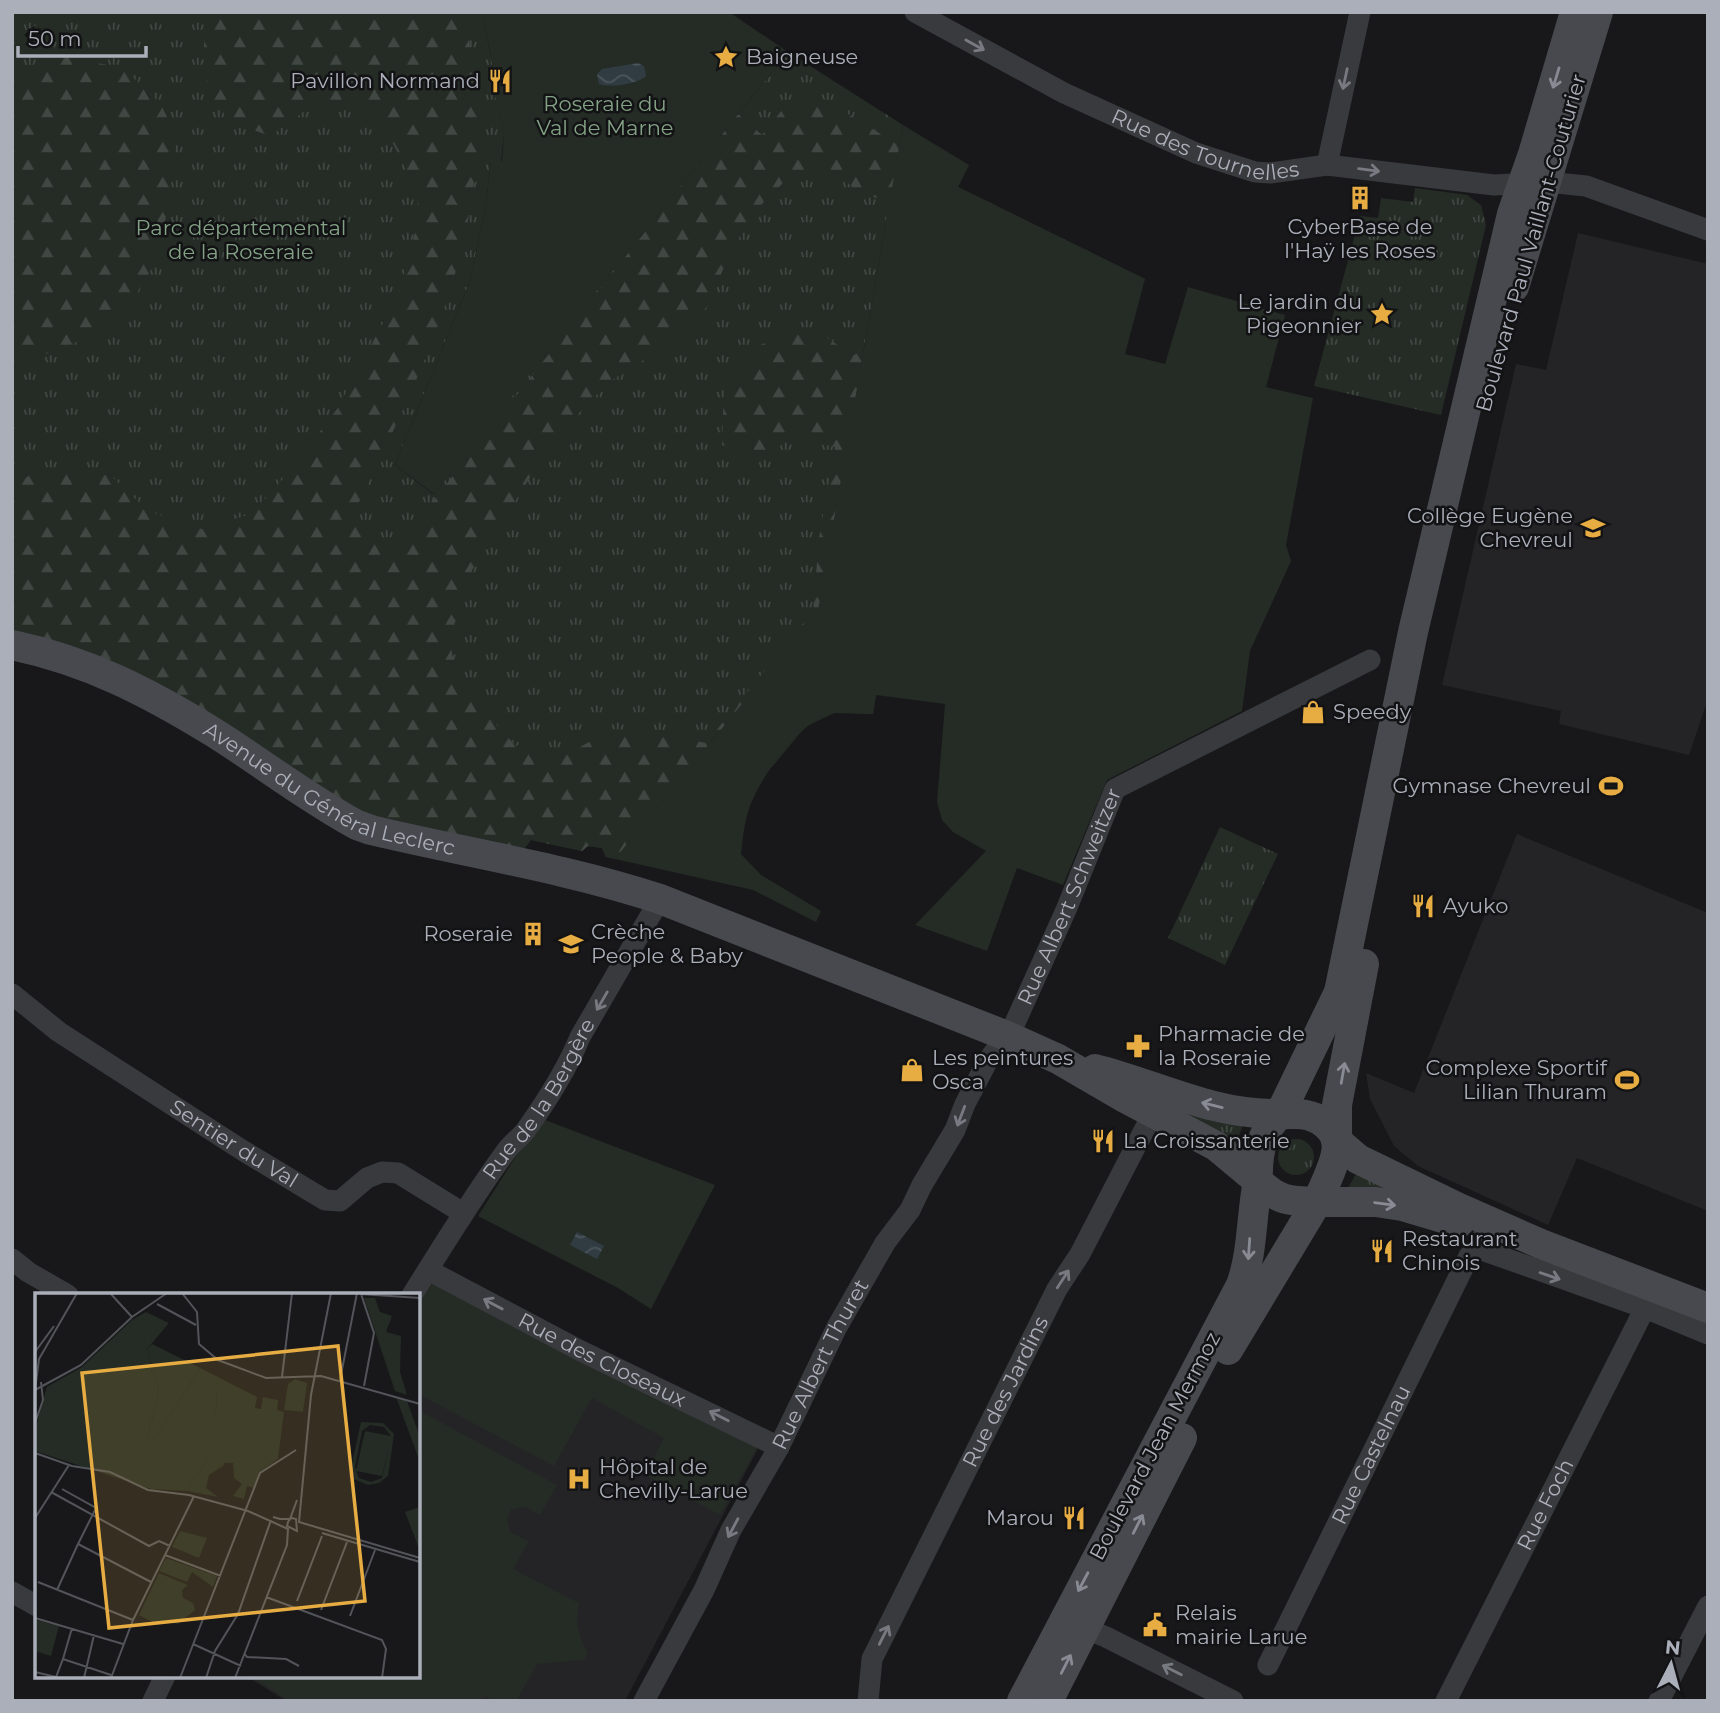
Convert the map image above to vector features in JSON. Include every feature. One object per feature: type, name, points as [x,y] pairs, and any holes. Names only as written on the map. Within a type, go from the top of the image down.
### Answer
[{"type":"main road","name":"Boulevard Paul Vaillant-Couturier","points":[[1534,183],[1533,154],[1575,12]]},
{"type":"main road","name":"Boulevard Paul Vaillant-Couturier","points":[[1395,759],[1428,566],[1512,215],[1534,183],[1598,12]]},
{"type":"main road","name":"Avenue du Général Leclerc","points":[[12,645],[63,657],[115,677],[213,732],[357,825],[407,839],[588,877],[660,899],[1007,1036],[1157,1100]]},
{"type":"main road","name":"Boulevard Jean Mermoz","points":[[1048,1701],[1074,1624],[1241,1285],[1248,1265],[1260,1146],[1271,1122],[1280,1114],[1339,992],[1395,759]]},
{"type":"main road","name":"Boulevard Jean Mermoz","points":[[1022,1701],[1074,1624],[1231,1343],[1317,1202],[1334,1159],[1337,1105],[1395,759]]},
{"type":"main road","points":[[1157,1100],[1297,1114],[1320,1120],[1329,1127],[1336,1141],[1358,1159],[1541,1244],[1708,1308]]},
{"type":"main road","points":[[1157,1100],[1271,1194],[1284,1200],[1402,1206],[1483,1241],[1541,1244]]},
{"type":"street","name":"Rue des Tournelles","points":[[915,12],[1064,93],[1196,153],[1260,173],[1327,165],[1494,185],[1534,183],[1586,186],[1708,230]]},
{"type":"street","points":[[1327,165],[1360,12]]},
{"type":"street","name":"Rue Albert Schweitzer","points":[[1007,1036],[1066,910],[1115,789],[1370,660]]},
{"type":"street","name":"Rue de la Bergère","points":[[413,1293],[463,1213],[509,1147],[524,1133],[533,1119],[660,899]]},
{"type":"street","name":"Sentier du Val","points":[[12,994],[59,1032],[242,1150],[325,1199],[340,1201],[367,1178],[382,1172],[398,1173],[463,1213]]},
{"type":"street","name":"Rue Albert Thuret","points":[[644,1701],[704,1590],[731,1530],[779,1447],[837,1327],[885,1242],[910,1210],[955,1130],[987,1062],[1007,1036]]},
{"type":"street","name":"Rue des Jardins","points":[[868,1701],[872,1659],[1057,1289],[1080,1254],[1157,1100]]},
{"type":"street","points":[[1483,1241],[1708,1334]]},
{"type":"street","name":"Rue Castelnau","points":[[1268,1665],[1469,1256],[1483,1241]]},
{"type":"street","points":[[12,1259],[28,1272],[65,1293]]},
{"type":"street","name":"Rue des Closeaux","points":[[428,1270],[581,1351],[779,1447]]},
{"type":"street","name":"Rue Foch","points":[[1446,1701],[1645,1308]]},
{"type":"street","points":[[12,1592],[35,1605]]},
{"type":"street","points":[[1659,1701],[1708,1605]]},
{"type":"street","points":[[1074,1624],[1233,1701]]},
{"type":"street","points":[[153,1701],[164,1678]]},
{"type":"shaded area","name":"Collège Eugène Chevreul","points":[[1578,233],[1708,264],[1708,699],[1689,755],[1559,724],[1561,711],[1442,685],[1516,364],[1546,370]]},
{"type":"shaded area","points":[[1517,834],[1708,913],[1708,1211],[1577,1158],[1548,1225],[1418,1166],[1394,1146],[1370,1099],[1366,1073],[1414,1093]]},
{"type":"shaded area","name":"Hôpital de Chevilly-Larue","points":[[429,1284],[436,1284],[761,1443],[625,1701],[286,1701],[249,1678],[420,1678],[420,1296]]},
{"type":"green space","name":"Parc départemental de la Roseraie","points":[[12,12],[482,12],[493,68],[490,69],[504,135],[501,162],[491,161],[485,212],[469,283],[395,465],[433,494],[788,52],[903,125],[818,611],[615,859],[606,857],[602,848],[588,846],[582,851],[531,840],[523,850],[12,633]]},
{"type":"green space","points":[[198,12],[464,12],[478,123],[477,155],[467,227],[456,271],[426,356],[350,521],[393,552],[738,114],[762,135],[791,99],[805,107],[814,93],[897,144],[958,187],[1145,279],[876,695],[873,714],[834,713],[805,727],[772,767],[715,732],[813,611],[819,538],[835,447],[790,438],[763,459],[722,445],[724,388],[762,344],[815,330],[853,355],[872,350],[888,201],[862,194],[831,170],[790,176],[752,214],[728,258],[707,307],[667,345],[609,382],[554,439],[464,583],[449,640],[459,684],[515,745],[561,758],[612,729],[656,732],[710,744],[615,859],[606,857],[602,848],[588,846],[582,851],[531,840],[523,850],[378,821],[12,633],[12,484],[37,472],[73,468],[111,476],[148,511],[202,529],[251,514],[292,469],[337,409],[399,293],[419,217],[416,185],[382,124],[348,98],[310,107],[270,136],[239,125],[210,102],[204,67],[204,20]]},
{"type":"green space","name":"Roseraie du Val de Marne","points":[[482,12],[729,12],[788,52],[434,494],[395,465],[469,283],[485,212],[491,161],[502,161],[504,135],[489,69],[493,67]]},
{"type":"green space","points":[[65,55],[124,69],[160,103],[177,137],[169,199],[161,244],[150,272],[118,316],[87,338],[12,367],[12,77],[30,65]]},
{"type":"green space","points":[[903,125],[969,165],[958,187],[1145,279],[1125,354],[1165,364],[1188,287],[1285,315],[1266,387],[1313,398],[1286,545],[1291,561],[1250,651],[1242,711],[1107,780],[1063,885],[1017,868],[987,951],[915,925],[986,851],[953,832],[942,820],[937,802],[945,704],[876,695],[873,714],[835,713],[822,717],[796,736],[764,779],[748,812],[741,854],[761,875],[821,911],[816,922],[753,890],[615,859],[818,611]]},
{"type":"green space","points":[[1415,188],[1467,195],[1481,205],[1486,225],[1441,415],[1314,386],[1360,216],[1378,218],[1381,198],[1413,202]]},
{"type":"green space","points":[[1220,827],[1278,854],[1225,965],[1168,938]]},
{"type":"green space","points":[[1169,1101],[1244,1122],[1233,1151]]},
{"type":"green space","points":[[540,1118],[715,1185],[651,1309],[618,1288],[478,1216]]},
{"type":"green space","points":[[1296,1139],[1309,1144],[1314,1157],[1309,1170],[1296,1175],[1283,1170],[1278,1157],[1283,1144]]},
{"type":"green space","points":[[1359,1168],[1412,1194],[1345,1194]]},
{"type":"green space","points":[[429,1285],[436,1285],[759,1444],[720,1515],[645,1475],[664,1438],[592,1398],[554,1466],[420,1395],[420,1298]]},
{"type":"green space","points":[[420,1411],[557,1485],[540,1515],[525,1507],[511,1510],[507,1519],[510,1532],[529,1541],[513,1569],[579,1603],[578,1629],[588,1653],[584,1660],[537,1664],[516,1701],[495,1701],[485,1696],[482,1701],[289,1701],[253,1678],[420,1678]]},
{"type":"water","points":[[638,63],[644,66],[646,76],[642,79],[617,85],[599,84],[597,74],[602,69]]},
{"type":"water","points":[[577,1232],[604,1246],[597,1259],[570,1245]]},
{"type":"place","name":"Baigneuse","points":[[726,57]]},
{"type":"place","name":"Pavillon Normand","points":[[500,81]]},
{"type":"place","name":"CyberBase de l'Haÿ les Roses","points":[[1360,198]]},
{"type":"place","name":"Le jardin du Pigeonnier","points":[[1382,314]]},
{"type":"place","name":"Collège Eugène Chevreul","points":[[1593,528]]},
{"type":"place","name":"Speedy","points":[[1313,712]]},
{"type":"place","name":"Gymnase Chevreul","points":[[1611,786]]},
{"type":"place","name":"Ayuko","points":[[1423,906]]},
{"type":"place","name":"Roseraie","points":[[533,934]]},
{"type":"place","name":"Crèche People & Baby","points":[[571,944]]},
{"type":"place","name":"Pharmacie de la Roseraie","points":[[1138,1046]]},
{"type":"place","name":"Les peintures Osca","points":[[912,1070]]},
{"type":"place","name":"Complexe Sportif Lilian Thuram","points":[[1627,1080]]},
{"type":"place","name":"La Croissanterie","points":[[1103,1141]]},
{"type":"place","name":"Restaurant Chinois","points":[[1382,1251]]},
{"type":"place","name":"Hôpital de Chevilly-Larue","points":[[579,1479]]},
{"type":"place","name":"Marou","points":[[1074,1518]]},
{"type":"place","name":"Relais mairie Larue","points":[[1155,1625]]}]
